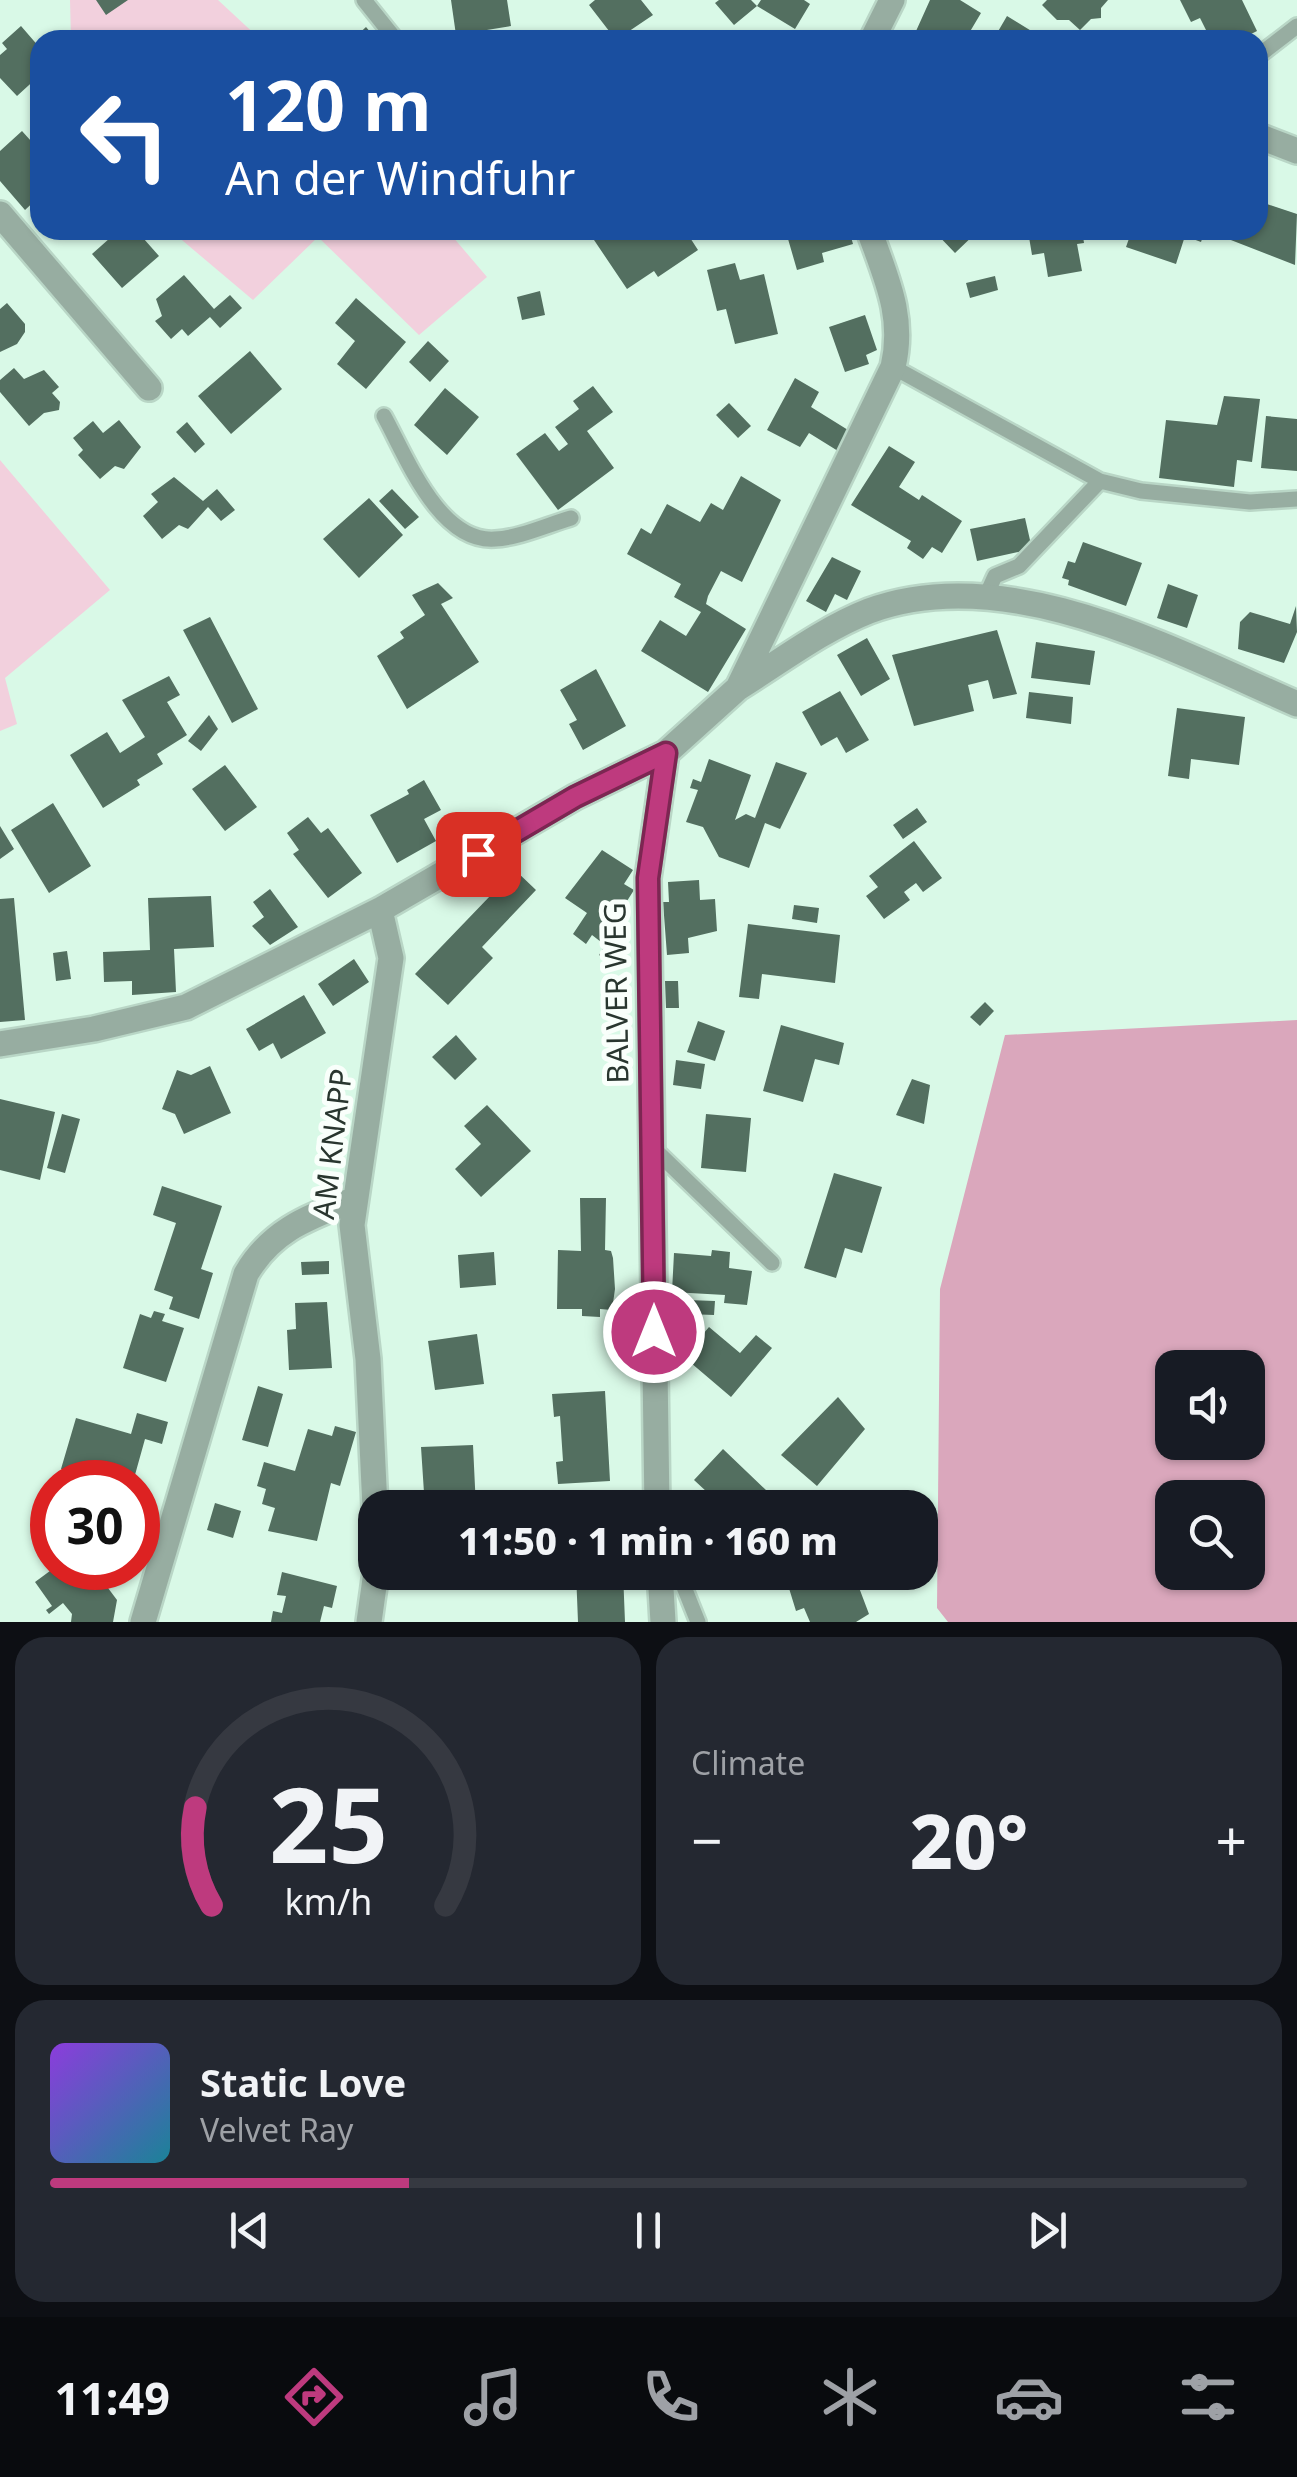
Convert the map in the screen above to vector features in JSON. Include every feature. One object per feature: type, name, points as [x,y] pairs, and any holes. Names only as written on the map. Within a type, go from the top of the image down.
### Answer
[{"type":"street","points":[[877,30],[892,0]]},
{"type":"street","points":[[1268,140],[1297,151]]},
{"type":"street","points":[[0,214],[150,388]]},
{"type":"street","points":[[738,688],[893,366],[899,341],[898,310],[873,240]]},
{"type":"street","points":[[0,1044],[94,1029],[186,1007],[380,910],[575,797],[666,753],[710,718],[738,688],[868,612],[914,599],[985,598],[1042,608],[1148,639],[1297,704]]},
{"type":"street","name":"BALVER WEG","points":[[658,1490],[648,878],[666,753]]},
{"type":"street","name":"AM KNAPP","points":[[375,1490],[353,1200],[391,958],[380,910]]},
{"type":"street","points":[[143,1622],[246,1274],[273,1237],[290,1225],[353,1200]]},
{"type":"street","points":[[369,1622],[373,1590]]},
{"type":"street","points":[[661,1590],[663,1622]]},
{"type":"lane","points":[[364,0],[388,30]]},
{"type":"lane","points":[[1268,48],[1297,26]]},
{"type":"lane","points":[[893,366],[1100,481],[1142,491],[1250,502],[1297,499]]},
{"type":"lane","points":[[384,416],[435,509],[468,534],[494,540],[571,518]]},
{"type":"lane","points":[[985,598],[995,576],[1019,566],[1100,481]]},
{"type":"lane","points":[[652,1146],[772,1263]]},
{"type":"lane","points":[[685,1590],[698,1622]]},
{"type":"shaded area","points":[[70,0],[218,0],[250,30],[71,30]]},
{"type":"shaded area","points":[[182,240],[315,240],[253,300]]},
{"type":"shaded area","points":[[321,240],[456,240],[487,277],[419,335]]},
{"type":"shaded area","points":[[0,460],[110,590],[5,678],[17,724],[0,731]]},
{"type":"shaded area","points":[[1297,1020],[1297,1622],[948,1622],[937,1608],[940,1289],[1005,1035]]},
{"type":"building","points":[[96,0],[128,0],[106,15]]},
{"type":"building","points":[[451,0],[507,0],[511,26],[455,30]]},
{"type":"building","points":[[595,0],[641,0],[653,15],[631,30],[608,30],[589,5]]},
{"type":"building","points":[[751,0],[757,6],[734,25],[715,3]]},
{"type":"building","points":[[761,0],[804,0],[810,4],[795,29],[757,6]]},
{"type":"building","points":[[930,0],[960,0],[981,13],[971,30],[916,30]]},
{"type":"building","points":[[1047,0],[1108,0],[1101,8],[1101,18],[1091,19],[1080,30],[1069,20],[1057,20],[1042,5]]},
{"type":"building","points":[[1180,0],[1242,0],[1257,30],[1206,30],[1200,18],[1191,22]]},
{"type":"building","points":[[1007,16],[1030,30],[999,30]]},
{"type":"building","points":[[21,26],[30,36],[30,84],[17,96],[0,78],[0,55],[7,49],[2,43]]},
{"type":"building","points":[[22,131],[30,140],[30,205],[25,210],[0,181],[0,151]]},
{"type":"building","points":[[1268,204],[1297,214],[1295,265],[1231,240],[1268,240]]},
{"type":"building","points":[[108,240],[145,240],[159,256],[122,288],[92,254]]},
{"type":"building","points":[[594,240],[692,240],[698,250],[658,277],[654,271],[627,289]]},
{"type":"building","points":[[788,240],[852,240],[853,244],[822,253],[824,262],[797,270]]},
{"type":"building","points":[[943,240],[969,240],[955,253]]},
{"type":"building","points":[[1030,240],[1084,240],[1077,244],[1082,271],[1048,277],[1044,253],[1032,255]]},
{"type":"building","points":[[1128,240],[1184,240],[1176,264],[1126,247]]},
{"type":"building","points":[[735,263],[740,280],[764,274],[778,334],[735,344],[726,309],[717,311],[707,270]]},
{"type":"building","points":[[184,275],[214,309],[230,295],[242,308],[220,328],[210,317],[188,336],[182,329],[171,339],[155,321],[162,316],[156,299]]},
{"type":"building","points":[[995,276],[998,290],[970,298],[966,283]]},
{"type":"building","points":[[540,291],[545,315],[522,320],[517,297]]},
{"type":"building","points":[[356,298],[406,342],[366,389],[337,364],[355,341],[335,323]]},
{"type":"building","points":[[7,303],[25,324],[25,332],[17,344],[0,352],[0,309]]},
{"type":"building","points":[[865,315],[877,350],[866,355],[869,364],[845,372],[829,327]]},
{"type":"building","points":[[428,341],[449,361],[430,382],[409,362]]},
{"type":"building","points":[[250,351],[282,389],[231,434],[198,396]]},
{"type":"building","points":[[14,368],[24,379],[44,370],[59,387],[52,393],[60,402],[59,410],[44,413],[29,426],[0,392],[0,380]]},
{"type":"building","points":[[795,378],[819,392],[811,407],[848,430],[838,451],[809,433],[800,447],[767,430]]},
{"type":"building","points":[[593,386],[613,412],[587,431],[614,468],[558,510],[516,454],[545,433],[559,451],[568,444],[555,427],[579,409],[573,401]]},
{"type":"building","points":[[445,388],[479,417],[447,455],[414,425]]},
{"type":"building","points":[[1224,396],[1260,399],[1252,462],[1237,460],[1234,487],[1159,478],[1166,420],[1217,425]]},
{"type":"building","points":[[729,403],[751,426],[738,438],[716,415]]},
{"type":"building","points":[[1266,416],[1297,419],[1297,471],[1261,468]]},
{"type":"building","points":[[119,420],[141,447],[124,469],[115,466],[100,479],[78,455],[83,450],[73,438],[93,421],[103,433]]},
{"type":"building","points":[[187,422],[205,444],[195,453],[176,432]]},
{"type":"building","points":[[889,446],[915,462],[899,487],[919,500],[922,495],[962,521],[942,553],[932,547],[923,559],[907,548],[911,541],[851,505]]},
{"type":"building","points":[[741,476],[781,500],[742,582],[721,571],[708,596],[706,604],[746,629],[708,692],[641,651],[660,620],[686,636],[701,612],[674,597],[681,584],[627,554],[641,528],[651,534],[667,504],[700,522],[711,503],[723,510]]},
{"type":"building","points":[[174,477],[203,501],[217,489],[235,510],[221,521],[208,507],[188,529],[179,525],[162,539],[143,516],[158,502],[151,494]]},
{"type":"building","points":[[392,489],[419,517],[405,529],[379,501]]},
{"type":"building","points":[[369,498],[403,535],[359,578],[323,539]]},
{"type":"building","points":[[1025,518],[1032,549],[977,561],[970,529]]},
{"type":"building","points":[[1083,542],[1142,563],[1126,606],[1068,585],[1069,580],[1062,578],[1068,561],[1075,563]]},
{"type":"building","points":[[832,557],[861,571],[847,600],[835,594],[826,612],[806,601]]},
{"type":"building","points":[[438,583],[453,598],[441,604],[479,662],[407,709],[377,656],[404,638],[400,632],[425,615],[412,595]]},
{"type":"building","points":[[1168,584],[1198,595],[1187,628],[1157,618]]},
{"type":"building","points":[[1296,606],[1297,632],[1284,663],[1238,649],[1240,622],[1250,612],[1290,624]]},
{"type":"building","points":[[210,617],[258,709],[232,723],[183,630]]},
{"type":"building","points":[[997,630],[1017,694],[993,699],[988,680],[968,685],[974,711],[914,726],[892,655]]},
{"type":"building","points":[[867,638],[890,679],[861,696],[837,655]]},
{"type":"building","points":[[1036,642],[1095,651],[1090,685],[1031,678]]},
{"type":"building","points":[[596,669],[626,726],[583,750],[569,724],[577,720],[560,690]]},
{"type":"building","points":[[169,676],[180,695],[167,702],[187,735],[157,754],[163,764],[137,780],[140,785],[103,808],[70,755],[107,732],[120,753],[145,737],[122,700]]},
{"type":"building","points":[[840,691],[869,740],[846,753],[837,737],[821,746],[802,712]]},
{"type":"building","points":[[1029,692],[1073,697],[1071,724],[1026,718]]},
{"type":"building","points":[[1177,708],[1245,717],[1239,765],[1191,759],[1189,779],[1168,776]]},
{"type":"building","points":[[209,715],[218,729],[201,751],[188,741]]},
{"type":"building","points":[[709,759],[751,775],[735,820],[746,814],[755,818],[776,762],[807,773],[780,829],[765,823],[749,868],[719,857],[703,827],[686,822],[698,790],[690,788],[693,779],[701,782]]},
{"type":"building","points":[[225,765],[257,807],[225,831],[192,789]]},
{"type":"building","points":[[424,780],[441,810],[424,819],[436,841],[397,863],[370,815],[409,794],[407,790]]},
{"type":"building","points":[[53,803],[91,866],[49,893],[11,830]]},
{"type":"building","points":[[917,808],[927,822],[903,839],[893,825]]},
{"type":"building","points":[[308,817],[321,833],[328,828],[362,873],[328,898],[293,854],[299,850],[287,833]]},
{"type":"building","points":[[0,826],[14,849],[0,859]]},
{"type":"building","points":[[914,841],[942,878],[923,892],[916,883],[904,892],[910,900],[884,919],[866,896],[878,887],[869,876]]},
{"type":"building","points":[[602,850],[633,870],[624,884],[634,890],[601,942],[592,935],[586,944],[573,934],[587,913],[565,898]]},
{"type":"building","points":[[515,870],[536,890],[482,947],[493,958],[448,1005],[415,974]]},
{"type":"building","points":[[699,880],[700,900],[715,899],[717,931],[688,938],[689,953],[667,955],[663,902],[669,902],[668,882]]},
{"type":"building","points":[[270,889],[298,927],[270,945],[252,926],[264,917],[253,902]]},
{"type":"building","points":[[211,896],[214,947],[174,949],[176,992],[132,995],[132,981],[104,982],[103,952],[150,950],[148,898]]},
{"type":"building","points":[[14,898],[25,1020],[0,1022],[0,899]]},
{"type":"building","points":[[794,905],[819,908],[817,923],[792,919]]},
{"type":"building","points":[[748,924],[840,935],[835,983],[762,974],[759,999],[739,997]]},
{"type":"building","points":[[614,931],[626,939],[610,963],[599,955]]},
{"type":"building","points":[[67,951],[71,979],[56,981],[53,953]]},
{"type":"building","points":[[354,959],[369,982],[333,1006],[318,984]]},
{"type":"building","points":[[665,981],[678,981],[679,1008],[666,1008]]},
{"type":"building","points":[[304,995],[326,1033],[281,1059],[273,1043],[259,1051],[246,1029]]},
{"type":"building","points":[[985,1002],[994,1011],[980,1026],[970,1017]]},
{"type":"building","points":[[698,1021],[725,1031],[715,1061],[687,1052]]},
{"type":"building","points":[[781,1025],[844,1043],[839,1065],[815,1059],[803,1102],[763,1091]]},
{"type":"building","points":[[456,1035],[477,1059],[455,1080],[432,1057]]},
{"type":"building","points":[[676,1060],[705,1064],[701,1089],[673,1085]]},
{"type":"building","points":[[210,1066],[231,1113],[184,1134],[175,1114],[162,1109],[177,1070],[191,1075]]},
{"type":"building","points":[[912,1079],[930,1085],[924,1124],[896,1115]]},
{"type":"building","points":[[0,1099],[55,1112],[40,1180],[0,1170]]},
{"type":"building","points":[[487,1105],[531,1151],[481,1197],[455,1169],[481,1144],[464,1126]]},
{"type":"building","points":[[62,1114],[80,1119],[65,1173],[47,1168]]},
{"type":"building","points":[[706,1114],[751,1118],[746,1172],[701,1168]]},
{"type":"building","points":[[834,1173],[882,1187],[862,1253],[845,1248],[836,1278],[804,1268]]},
{"type":"building","points":[[162,1186],[222,1206],[201,1269],[213,1273],[199,1319],[169,1309],[173,1297],[154,1290],[176,1223],[153,1215]]},
{"type":"building","points":[[580,1198],[606,1198],[605,1250],[611,1251],[613,1258],[615,1289],[612,1310],[600,1309],[600,1317],[582,1316],[582,1309],[557,1309],[558,1250],[581,1251]]},
{"type":"building","points":[[712,1250],[730,1252],[729,1268],[752,1271],[747,1305],[724,1303],[725,1295],[672,1292],[674,1253],[711,1256]]},
{"type":"building","points":[[494,1252],[496,1285],[460,1288],[458,1255]]},
{"type":"building","points":[[329,1261],[329,1274],[302,1275],[301,1262]]},
{"type":"building","points":[[687,1300],[715,1301],[714,1315],[687,1314]]},
{"type":"building","points":[[327,1302],[332,1368],[289,1370],[287,1330],[296,1329],[295,1303]]},
{"type":"building","points":[[154,1311],[165,1314],[162,1321],[184,1328],[166,1382],[123,1368],[140,1314],[151,1318]]},
{"type":"building","points":[[709,1327],[740,1353],[756,1335],[772,1348],[731,1397],[684,1357],[688,1341],[698,1340]]},
{"type":"building","points":[[477,1334],[484,1384],[435,1390],[428,1341]]},
{"type":"building","points":[[258,1386],[283,1394],[268,1447],[242,1440]]},
{"type":"building","points":[[605,1391],[610,1481],[558,1484],[556,1462],[563,1461],[560,1416],[554,1417],[552,1394]]},
{"type":"building","points":[[838,1397],[865,1429],[817,1486],[781,1455]]},
{"type":"building","points":[[137,1413],[168,1422],[162,1444],[145,1439],[139,1460],[64,1460],[76,1418],[131,1434]]},
{"type":"building","points":[[335,1426],[356,1432],[340,1486],[331,1483],[317,1541],[268,1531],[275,1508],[262,1504],[266,1489],[257,1486],[264,1462],[295,1471],[308,1429],[332,1436]]},
{"type":"building","points":[[473,1445],[475,1490],[424,1490],[421,1447]]},
{"type":"building","points":[[723,1449],[766,1490],[705,1490],[694,1480]]},
{"type":"building","points":[[215,1503],[241,1511],[233,1538],[207,1530]]},
{"type":"building","points":[[282,1572],[337,1586],[332,1608],[324,1606],[320,1622],[271,1622],[273,1611],[282,1613],[286,1596],[277,1595]]},
{"type":"building","points":[[41,1590],[110,1590],[117,1600],[113,1622],[71,1622],[72,1614],[63,1603],[49,1614],[46,1610],[52,1606]]},
{"type":"building","points":[[577,1590],[624,1590],[625,1622],[578,1622]]},
{"type":"building","points":[[790,1590],[860,1590],[869,1614],[856,1622],[810,1622],[804,1608],[796,1611]]},
{"type":"route","points":[[478,854],[575,797],[666,753],[648,878],[654,1332]]}]
